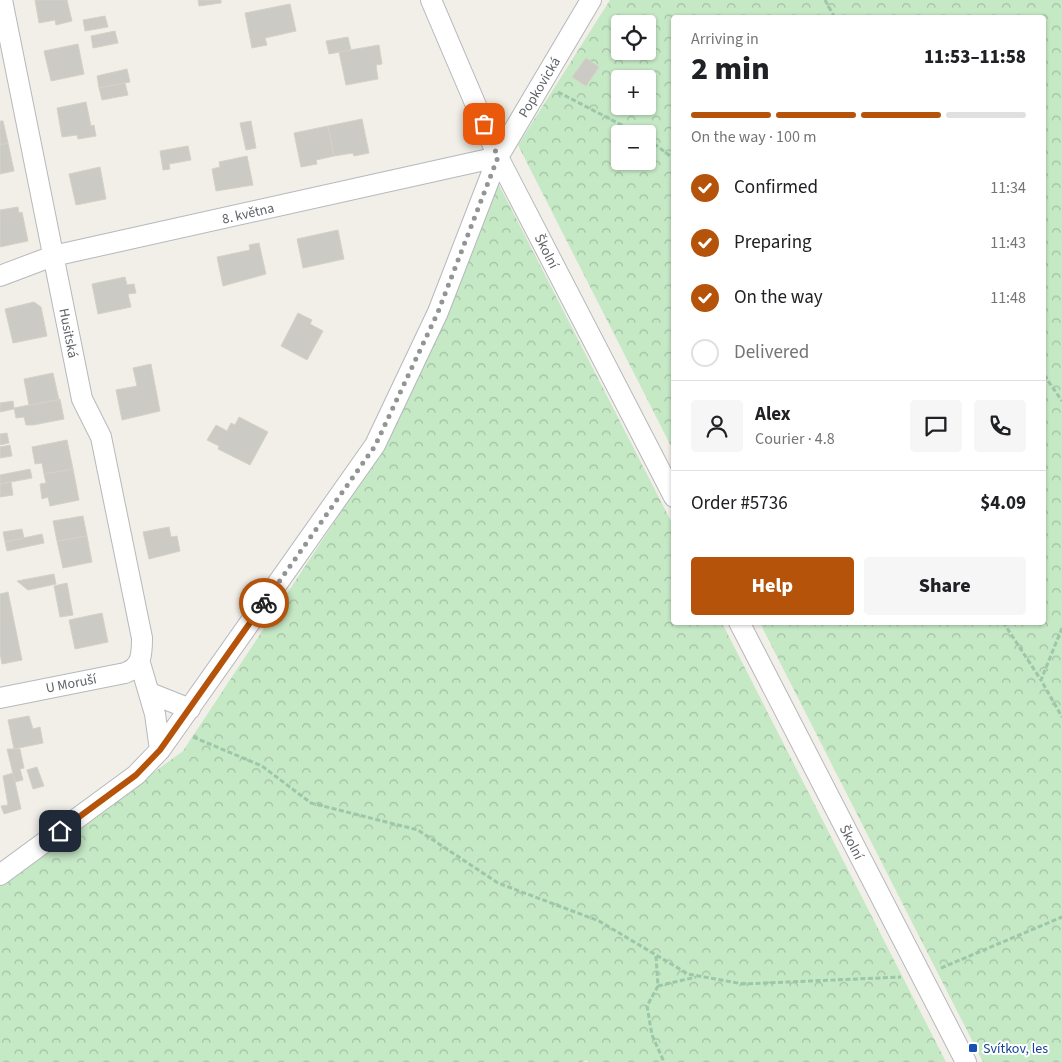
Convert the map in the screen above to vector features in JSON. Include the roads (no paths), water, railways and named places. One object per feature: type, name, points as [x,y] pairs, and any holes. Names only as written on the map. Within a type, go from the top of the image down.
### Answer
[{"type":"street","name":"Husitská","points":[[2,0],[82,399],[101,438],[142,638],[140,663]]},
{"type":"street","name":"Školní","points":[[431,0],[498,157],[671,491]]},
{"type":"street","name":"Popkovická","points":[[0,875],[136,775],[160,750],[176,730],[375,446],[438,312],[498,157],[591,0]]},
{"type":"street","name":"8. května","points":[[0,276],[53,256],[498,157]]},
{"type":"street","name":"Školní","points":[[741,625],[966,1062]]},
{"type":"street","points":[[140,663],[156,714],[160,750]]},
{"type":"street","name":"U Moruší","points":[[0,698],[125,673],[134,669],[140,663]]},
{"type":"street","points":[[150,692],[190,710]]},
{"type":"place","name":"Svítkov, les","points":[[973,1048]]}]
